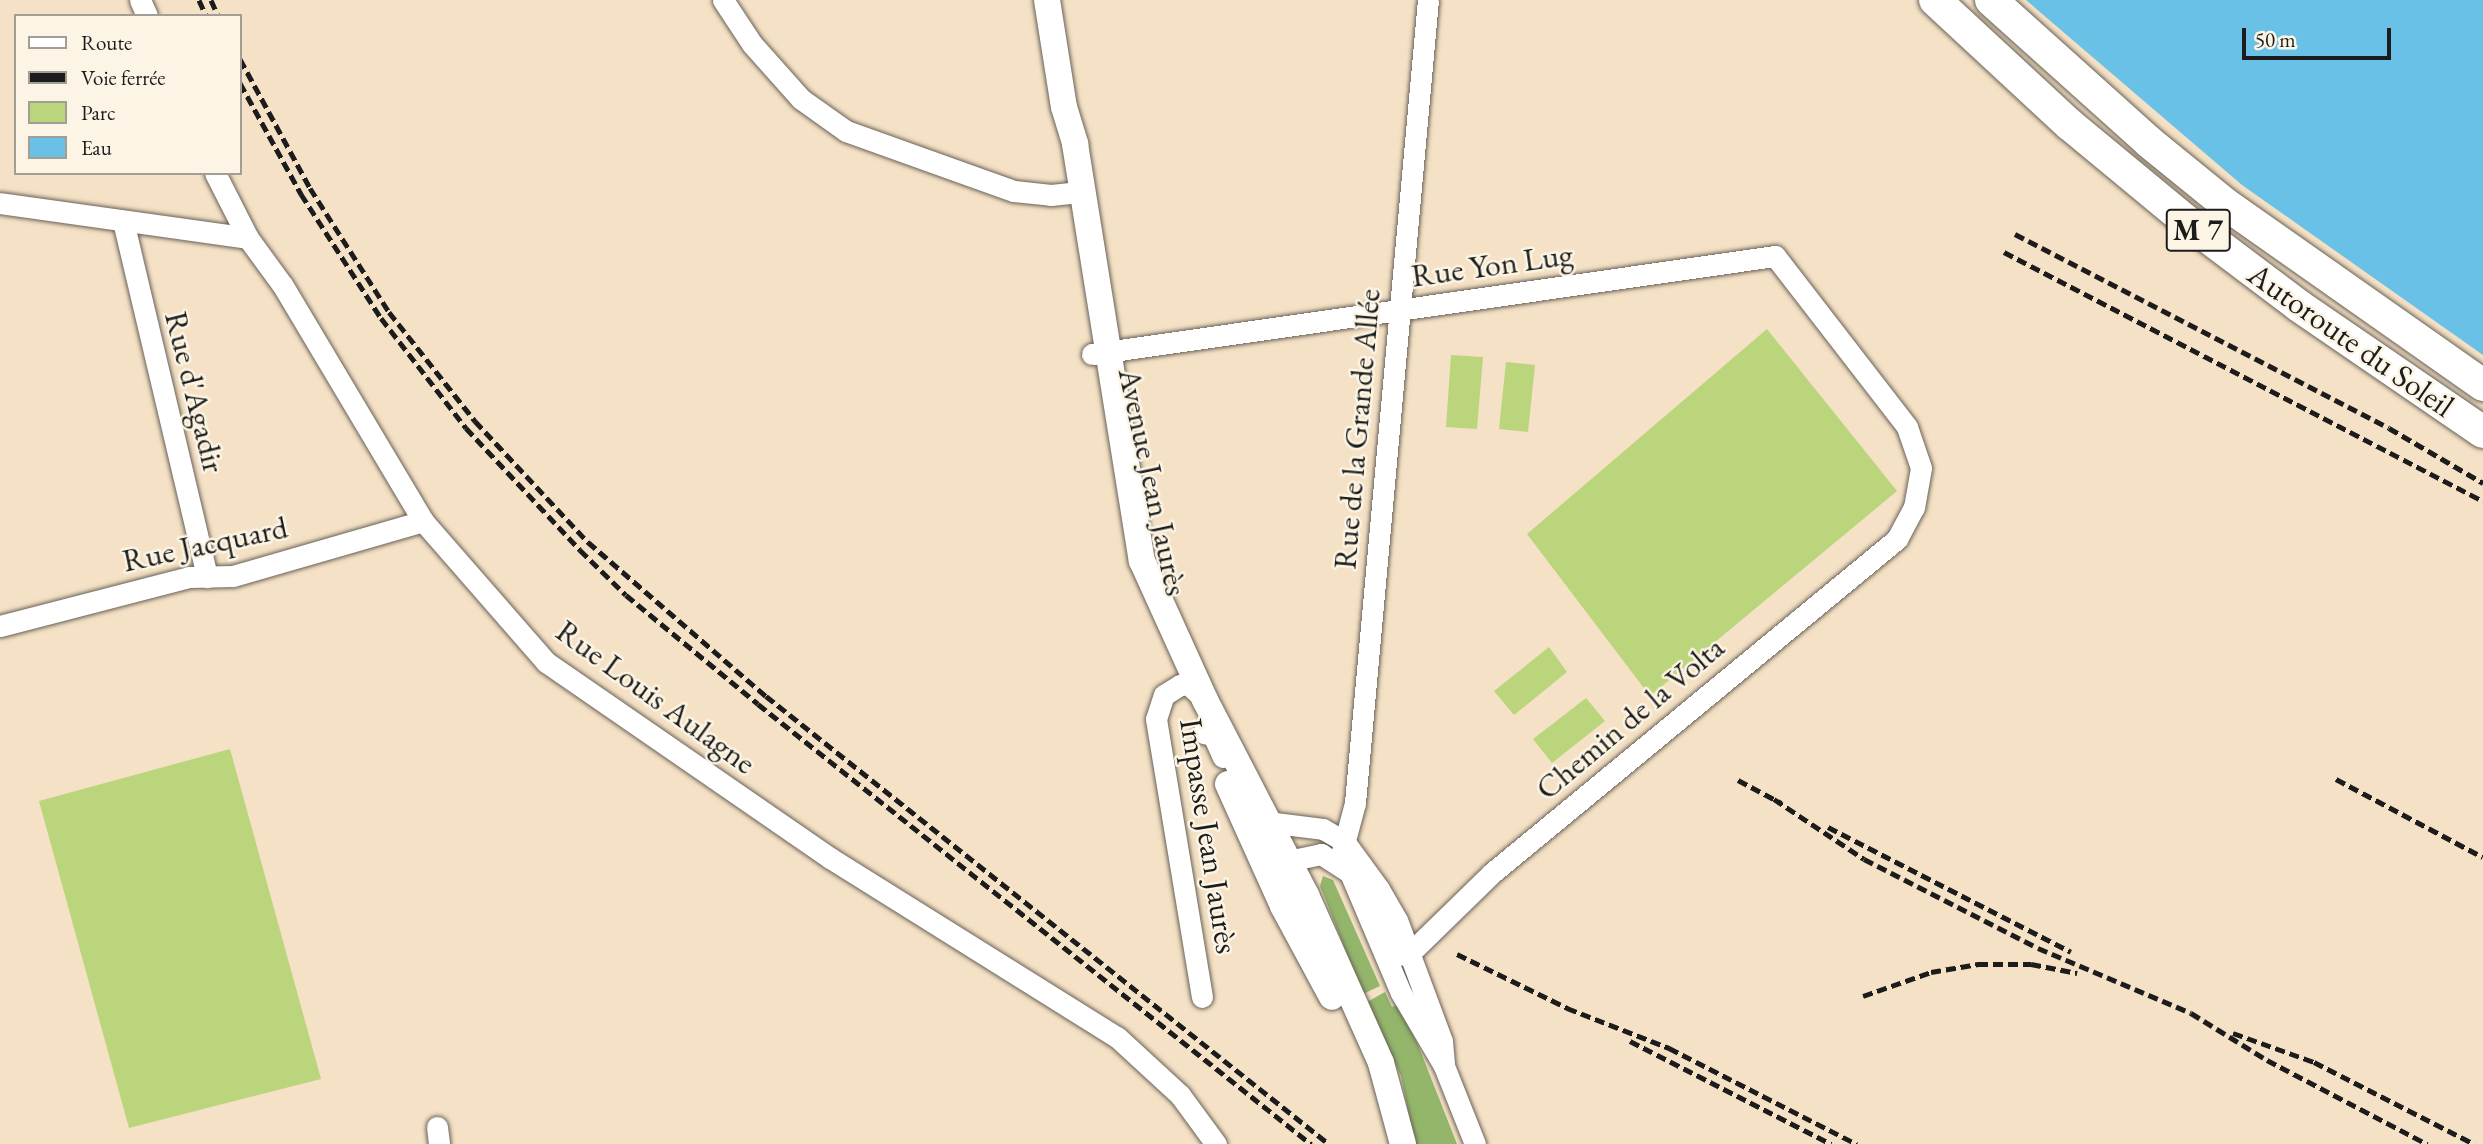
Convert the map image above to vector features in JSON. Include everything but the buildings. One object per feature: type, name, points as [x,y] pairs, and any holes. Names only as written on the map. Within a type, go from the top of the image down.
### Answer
[{"type":"highway","name":"Autoroute du Soleil","points":[[1935,0],[2069,124],[2185,220],[2300,306],[2483,432]]},
{"type":"highway","name":"Autoroute du Soleil","points":[[1991,0],[2138,133],[2224,202],[2483,385]]},
{"type":"main road","name":"Avenue Jean Jaurès","points":[[1047,0],[1137,585],[1203,733],[1278,846]]},
{"type":"main road","name":"Avenue Jean Jaurès","points":[[1100,353],[1142,561],[1205,700],[1278,846],[1360,1034]]},
{"type":"main road","points":[[1360,1034],[1392,1144]]},
{"type":"main road","points":[[1360,1034],[1391,1096],[1403,1144]]},
{"type":"street","points":[[723,0],[752,44],[801,99],[846,131],[1014,191],[1075,193]]},
{"type":"street","name":"Rue de la Grande Allée","points":[[1339,863],[1355,803],[1428,0]]},
{"type":"street","name":"Rue Louis Aulagne","points":[[216,175],[248,238],[283,286],[423,521],[546,662],[819,851],[1117,1037],[1163,1076],[1211,1135]]},
{"type":"street","points":[[0,203],[248,238]]},
{"type":"street","name":"Rue d'Agadir","points":[[122,221],[207,577]]},
{"type":"street","name":"Rue Yon Lug","points":[[1100,353],[1775,256],[1907,427],[1921,468],[1914,507],[1897,538]]},
{"type":"street","name":"Rue Jacquard","points":[[0,626],[189,577],[233,576],[423,521]]},
{"type":"street","name":"Chemin de la Volta","points":[[1410,953],[1492,873],[1897,538]]},
{"type":"street","name":"Impasse Jean Jaurès","points":[[1202,997],[1156,719],[1164,695],[1180,685],[1188,684],[1205,700]]},
{"type":"street","points":[[1278,846],[1323,829],[1344,841],[1379,889],[1410,953],[1442,1041],[1444,1066]]},
{"type":"street","points":[[1278,846],[1321,854],[1339,863],[1360,888],[1401,993],[1444,1066],[1475,1144]]},
{"type":"street","points":[[1366,905],[1376,915],[1397,955],[1410,953]]},
{"type":"green space","points":[[1767,329],[1897,491],[1650,696],[1527,534]]},
{"type":"green space","points":[[1451,355],[1483,357],[1477,429],[1446,427]]},
{"type":"green space","points":[[1506,362],[1535,365],[1528,432],[1499,429]]},
{"type":"green space","points":[[1549,647],[1567,672],[1514,715],[1494,691]]},
{"type":"green space","points":[[1586,698],[1605,721],[1552,763],[1533,739]]},
{"type":"green space","points":[[230,749],[321,1079],[129,1128],[39,801]]},
{"type":"green space","points":[[1323,876],[1333,880],[1380,986],[1363,994],[1320,886]]},
{"type":"green space","points":[[1385,992],[1392,1007],[1398,1004],[1418,1045],[1457,1144],[1415,1144],[1401,1076],[1367,1002]]},
{"type":"water","points":[[2026,0],[2483,0],[2483,355],[2242,185]]},
{"type":"railway","points":[[199,0],[205,14]]},
{"type":"railway","points":[[211,0],[217,14]]},
{"type":"railway","points":[[242,63],[310,188],[389,312],[475,421],[588,542],[766,696],[1329,1144]]},
{"type":"railway","points":[[242,87],[301,194],[381,318],[466,428],[580,550],[626,595],[758,704],[1311,1144]]},
{"type":"railway","points":[[2015,234],[2389,428],[2483,483]]},
{"type":"railway","points":[[2004,252],[2483,501]]},
{"type":"railway","points":[[2336,779],[2483,857]]},
{"type":"railway","points":[[1738,780],[1781,803]]},
{"type":"railway","points":[[1774,799],[1864,859],[2038,948],[2191,1013],[2267,1060],[2427,1144]]},
{"type":"railway","points":[[1828,827],[2071,952]]},
{"type":"railway","points":[[1457,954],[1567,1008],[1669,1048],[1857,1144]]},
{"type":"railway","points":[[1863,996],[1931,972],[1978,964],[2031,964],[2077,973]]},
{"type":"railway","points":[[2233,1033],[2314,1062],[2474,1144]]},
{"type":"railway","points":[[1630,1041],[1831,1144]]}]
